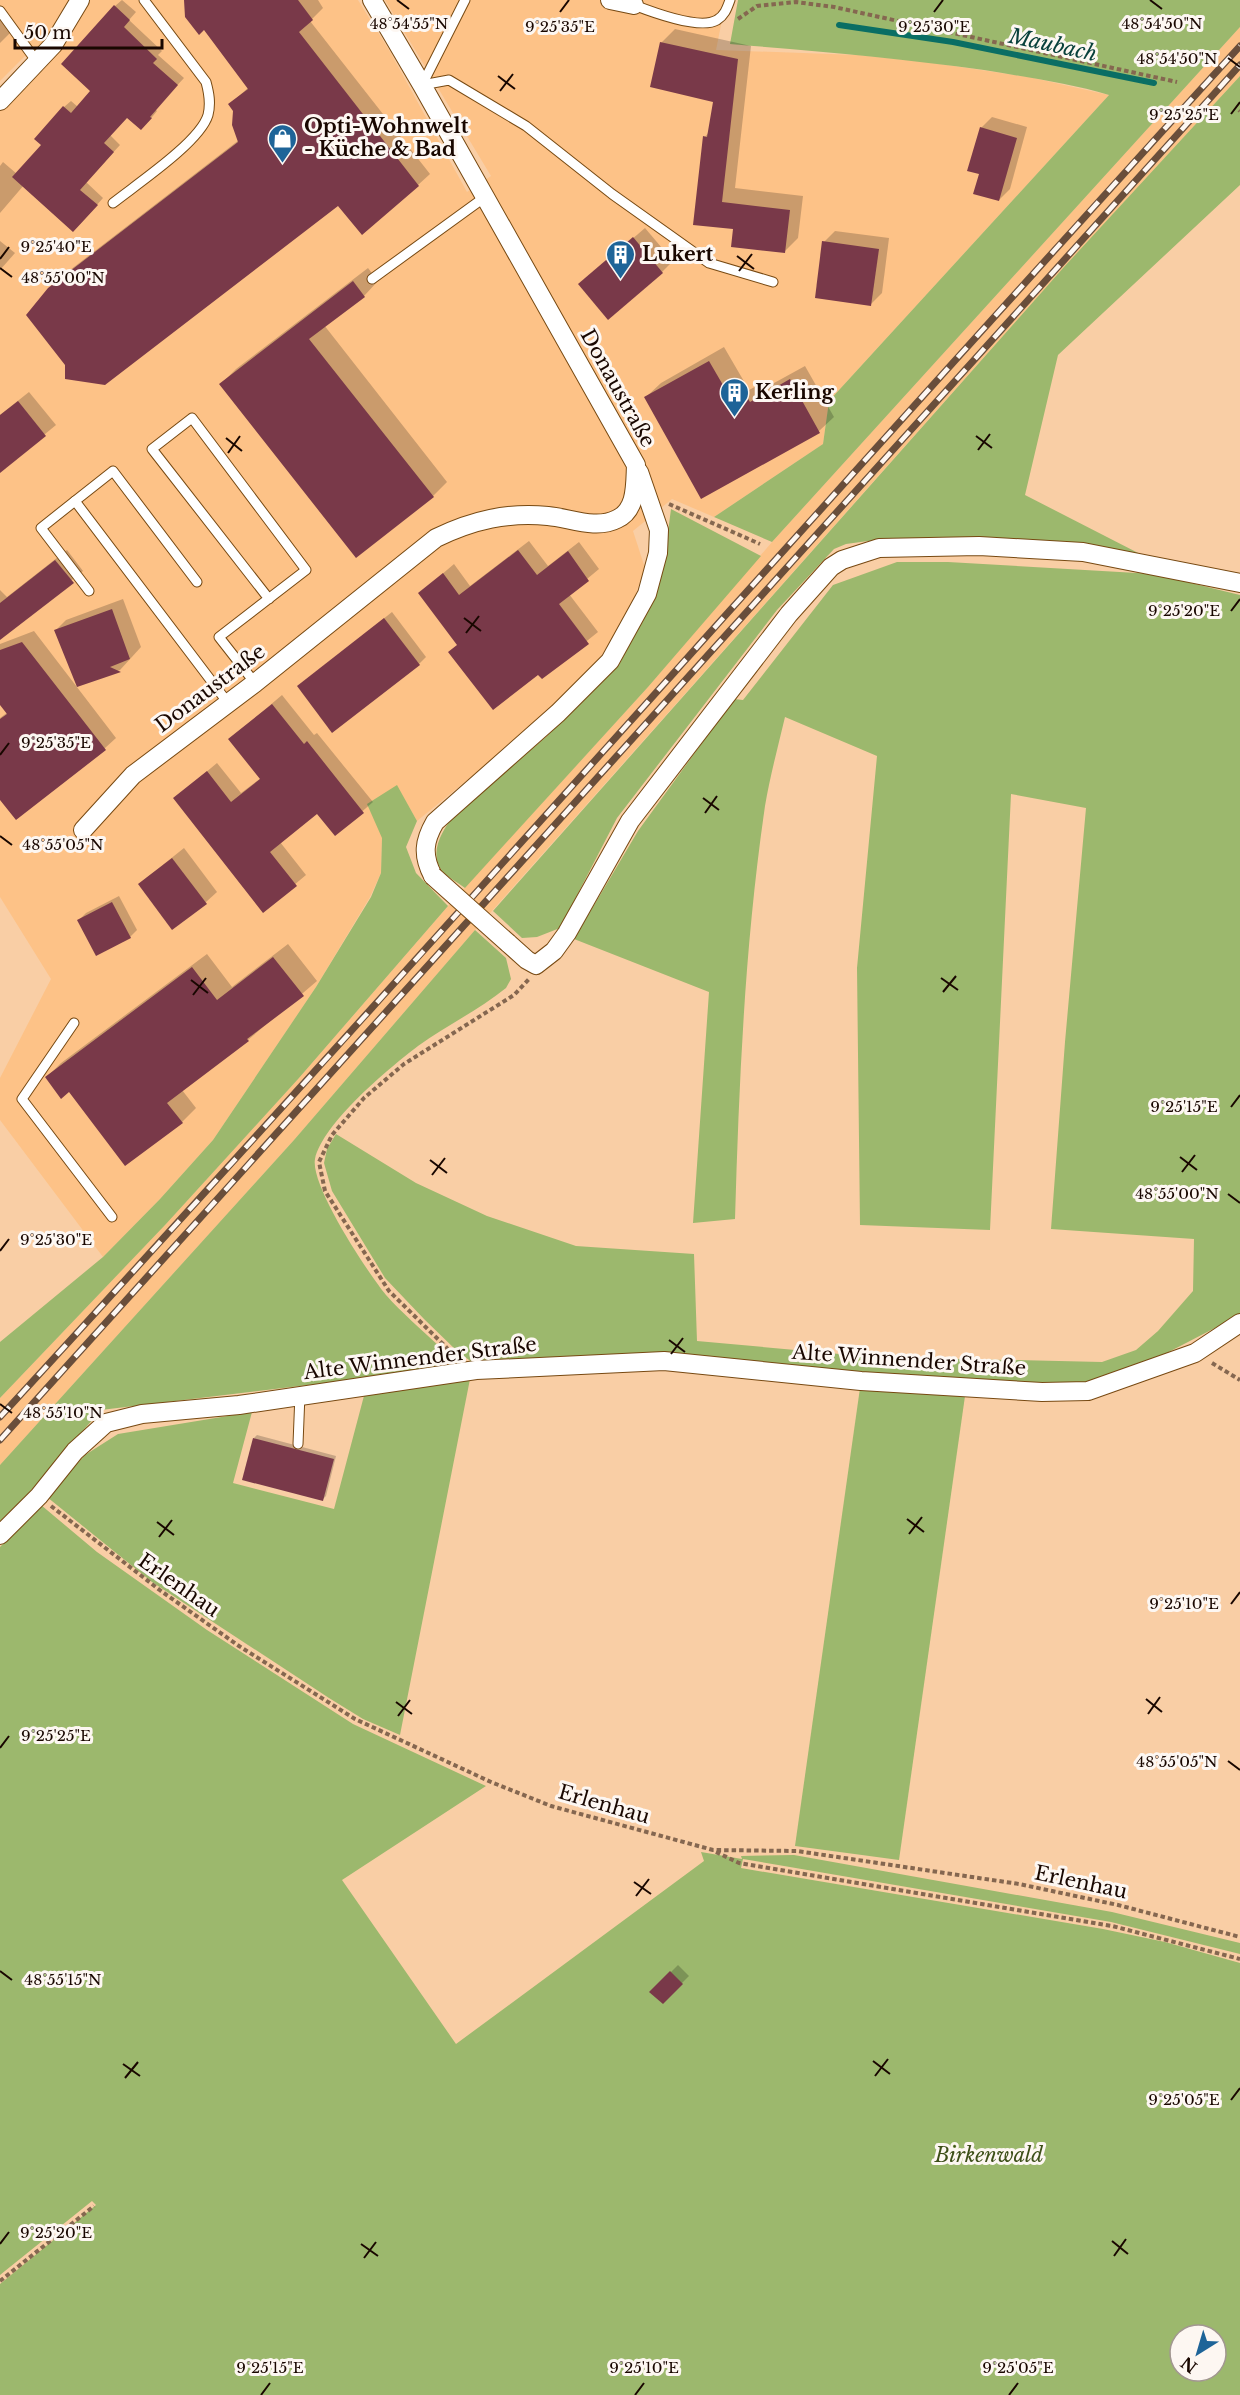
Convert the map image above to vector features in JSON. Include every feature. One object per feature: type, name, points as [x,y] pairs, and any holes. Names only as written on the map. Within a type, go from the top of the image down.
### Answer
[{"type":"street","points":[[0,101],[53,45],[80,0]]},
{"type":"street","name":"Donaustraße","points":[[83,831],[134,775],[255,683],[436,538],[492,517],[550,516],[581,523],[604,523],[618,519],[633,502],[636,465],[423,84],[372,0]]},
{"type":"street","points":[[610,0],[634,5]]},
{"type":"street","points":[[636,465],[659,530],[658,553],[647,594],[636,616],[610,661],[558,713],[435,822],[427,836],[424,854],[433,876],[527,960],[536,965],[554,951],[567,933],[630,821],[789,614],[831,567],[842,560],[879,548],[979,546],[1083,552],[1240,583]]},
{"type":"street","name":"Alte Winnender Straße","points":[[0,1535],[39,1496],[75,1451],[106,1423],[142,1414],[239,1405],[300,1394],[464,1372],[538,1366],[664,1361],[861,1381],[1031,1392],[1088,1392],[1196,1353],[1240,1323]]},
{"type":"lane","points":[[113,203],[194,136],[207,116],[210,98],[206,82],[144,0]]},
{"type":"lane","points":[[423,84],[465,0]]},
{"type":"lane","points":[[634,5],[659,14],[703,23],[720,18],[726,11],[730,0]]},
{"type":"lane","points":[[0,11],[37,62]]},
{"type":"lane","points":[[423,84],[448,80],[526,126],[612,194],[709,263],[773,282]]},
{"type":"lane","points":[[372,279],[485,197]]},
{"type":"lane","points":[[255,683],[219,637],[269,599],[306,570],[192,418],[152,449],[269,599]]},
{"type":"lane","points":[[88,591],[41,528],[113,471],[196,582]]},
{"type":"lane","points":[[75,501],[228,703]]},
{"type":"lane","points":[[74,1023],[22,1099],[112,1217]]},
{"type":"lane","points":[[298,1444],[300,1394]]},
{"type":"path","points":[[732,24],[757,6],[796,2],[824,6],[1177,82]]},
{"type":"path","points":[[647,495],[760,544]]},
{"type":"path","points":[[464,1372],[446,1347],[389,1291],[325,1191],[319,1162],[332,1136],[364,1098],[413,1058],[514,995],[529,979],[536,965]]},
{"type":"path","points":[[1196,1353],[1240,1380]]},
{"type":"path","name":"Erlenhau","points":[[39,1496],[160,1591],[239,1646],[355,1719],[491,1782],[551,1806],[713,1850],[797,1851],[1019,1884],[1119,1905],[1240,1937]]},
{"type":"path","points":[[713,1850],[739,1863],[1112,1926],[1240,1959]]},
{"type":"path","points":[[0,2281],[94,2205]]},
{"type":"shaded area","points":[[0,0],[358,0],[389,50],[467,192],[491,176],[385,0],[726,0],[716,50],[858,55],[927,62],[1029,77],[1109,95],[829,401],[823,444],[714,517],[672,499],[633,531],[645,568],[631,607],[598,661],[557,704],[417,821],[397,786],[382,838],[381,873],[370,897],[316,987],[213,1140],[103,1257],[0,1120],[0,1078],[51,979],[0,897],[0,111],[39,69],[25,56],[0,81]]},
{"type":"shaded area","points":[[1240,27],[1240,76],[1064,267],[475,930],[294,1140],[0,1465],[0,1398],[166,1224],[299,1078],[448,906],[648,687],[772,542]]},
{"type":"green space","points":[[738,0],[1240,0],[1240,27],[772,542],[714,517],[823,444],[829,401],[1109,95],[984,70],[889,58],[730,44]]},
{"type":"green space","points":[[1240,76],[1240,185],[1058,355],[1025,495],[1144,556],[1000,541],[868,541],[846,544],[834,549],[777,610],[617,818],[560,928],[537,937],[522,938],[493,911],[1064,267]]},
{"type":"green space","points":[[671,509],[761,556],[648,687],[465,888],[444,873],[438,864],[436,856],[442,834],[454,815],[546,737],[619,665],[649,606],[664,563]]},
{"type":"green space","points":[[897,562],[948,562],[1154,574],[1240,595],[1240,1315],[1159,1357],[1088,1385],[968,1381],[701,1358],[476,1365],[458,1352],[385,1278],[332,1191],[324,1163],[327,1149],[336,1134],[416,1183],[487,1216],[576,1246],[694,1254],[697,1341],[873,1357],[1102,1362],[1136,1350],[1158,1331],[1193,1291],[1194,1239],[1051,1229],[1086,808],[1011,794],[990,1230],[860,1225],[857,968],[877,756],[785,717],[765,806],[752,909],[741,1064],[735,1219],[693,1223],[709,992],[574,939],[638,831],[734,699],[743,700],[833,585]]},
{"type":"green space","points":[[397,785],[417,821],[406,847],[416,873],[448,906],[299,1078],[166,1224],[0,1398],[0,1342],[103,1257],[213,1140],[316,987],[371,897],[381,873],[382,838],[367,804]]},
{"type":"green space","points":[[475,930],[506,958],[511,979],[506,988],[418,1046],[375,1082],[330,1129],[315,1159],[321,1189],[354,1249],[386,1295],[439,1346],[443,1355],[441,1366],[433,1370],[101,1410],[26,1496],[0,1521],[0,1465],[294,1140]]},
{"type":"green space","points":[[470,1379],[400,1735],[363,1719],[152,1582],[47,1497],[85,1455],[118,1434],[252,1412],[233,1483],[334,1509],[365,1392]]},
{"type":"green space","points":[[861,1381],[966,1389],[899,1860],[795,1846]]},
{"type":"green space","name":"Birkenwald","points":[[41,1505],[97,1552],[207,1630],[353,1724],[486,1786],[342,1880],[456,2044],[704,1861],[701,1852],[742,1859],[741,1856],[794,1855],[1112,1912],[1240,1943],[1240,1954],[1111,1922],[743,1859],[741,1868],[1103,1929],[1165,1942],[1240,1963],[1240,2395],[0,2395],[0,2284],[96,2205],[92,2201],[0,2275],[0,1547]]},
{"type":"building","points":[[184,0],[298,0],[313,20],[299,32],[419,186],[362,235],[338,206],[105,385],[65,379],[65,365],[26,315],[48,288],[238,142],[232,125],[233,111],[228,104],[248,89],[204,30],[199,35],[185,17]]},
{"type":"building","points":[[114,5],[130,20],[124,27],[157,59],[153,63],[178,85],[141,130],[127,118],[104,143],[114,152],[80,190],[98,205],[73,232],[12,177],[41,145],[34,139],[63,106],[71,113],[90,91],[61,64]]},
{"type":"building","points":[[660,42],[738,59],[722,202],[790,210],[785,253],[731,247],[733,229],[693,225],[703,136],[707,137],[713,102],[650,87]]},
{"type":"building","points":[[980,127],[1017,138],[999,201],[973,194],[979,174],[967,171]]},
{"type":"building","name":"Lukert","points":[[633,237],[663,273],[608,320],[578,284]]},
{"type":"building","points":[[822,241],[879,249],[871,306],[815,298]]},
{"type":"building","points":[[353,281],[365,297],[309,339],[434,497],[356,558],[219,384]]},
{"type":"building","name":"Kerling","points":[[709,361],[734,404],[747,397],[750,402],[790,379],[820,433],[701,499],[644,397]]},
{"type":"building","points":[[18,401],[46,436],[0,473],[0,415]]},
{"type":"building","points":[[518,550],[537,575],[568,551],[589,581],[559,604],[589,644],[542,679],[538,675],[493,710],[448,652],[457,645],[418,593],[443,573],[459,595]]},
{"type":"building","points":[[55,560],[74,583],[0,640],[0,603]]},
{"type":"building","points":[[112,609],[130,659],[110,667],[121,672],[77,687],[54,630]]},
{"type":"building","points":[[384,618],[420,665],[332,733],[297,686]]},
{"type":"building","points":[[22,642],[106,750],[16,820],[0,800],[0,719],[7,714],[0,705],[0,650]]},
{"type":"building","points":[[272,704],[304,744],[307,741],[364,813],[335,836],[317,814],[270,852],[297,886],[263,913],[173,798],[207,771],[231,802],[260,779],[228,739]]},
{"type":"building","points":[[172,858],[207,904],[172,930],[138,884]]},
{"type":"building","points":[[112,902],[131,938],[96,956],[77,920]]},
{"type":"building","points":[[273,957],[304,996],[167,1103],[183,1123],[125,1166],[69,1092],[61,1099],[45,1077],[192,967],[217,1000]]},
{"type":"building","points":[[253,1438],[334,1459],[323,1501],[242,1480]]},
{"type":"building","points":[[670,1971],[683,1984],[663,2004],[649,1992]]},
{"type":"waterway","name":"Maubach","points":[[839,25],[953,42],[1154,83]]},
{"type":"railway","points":[[0,1417],[1240,46]]},
{"type":"railway","points":[[0,1440],[1240,65]]},
{"type":"place","name":"Opti-Wohnwelt - Küche & Bad","points":[[283,164]]},
{"type":"place","name":"Lukert","points":[[621,280]]},
{"type":"place","name":"Kerling","points":[[734,418]]}]
